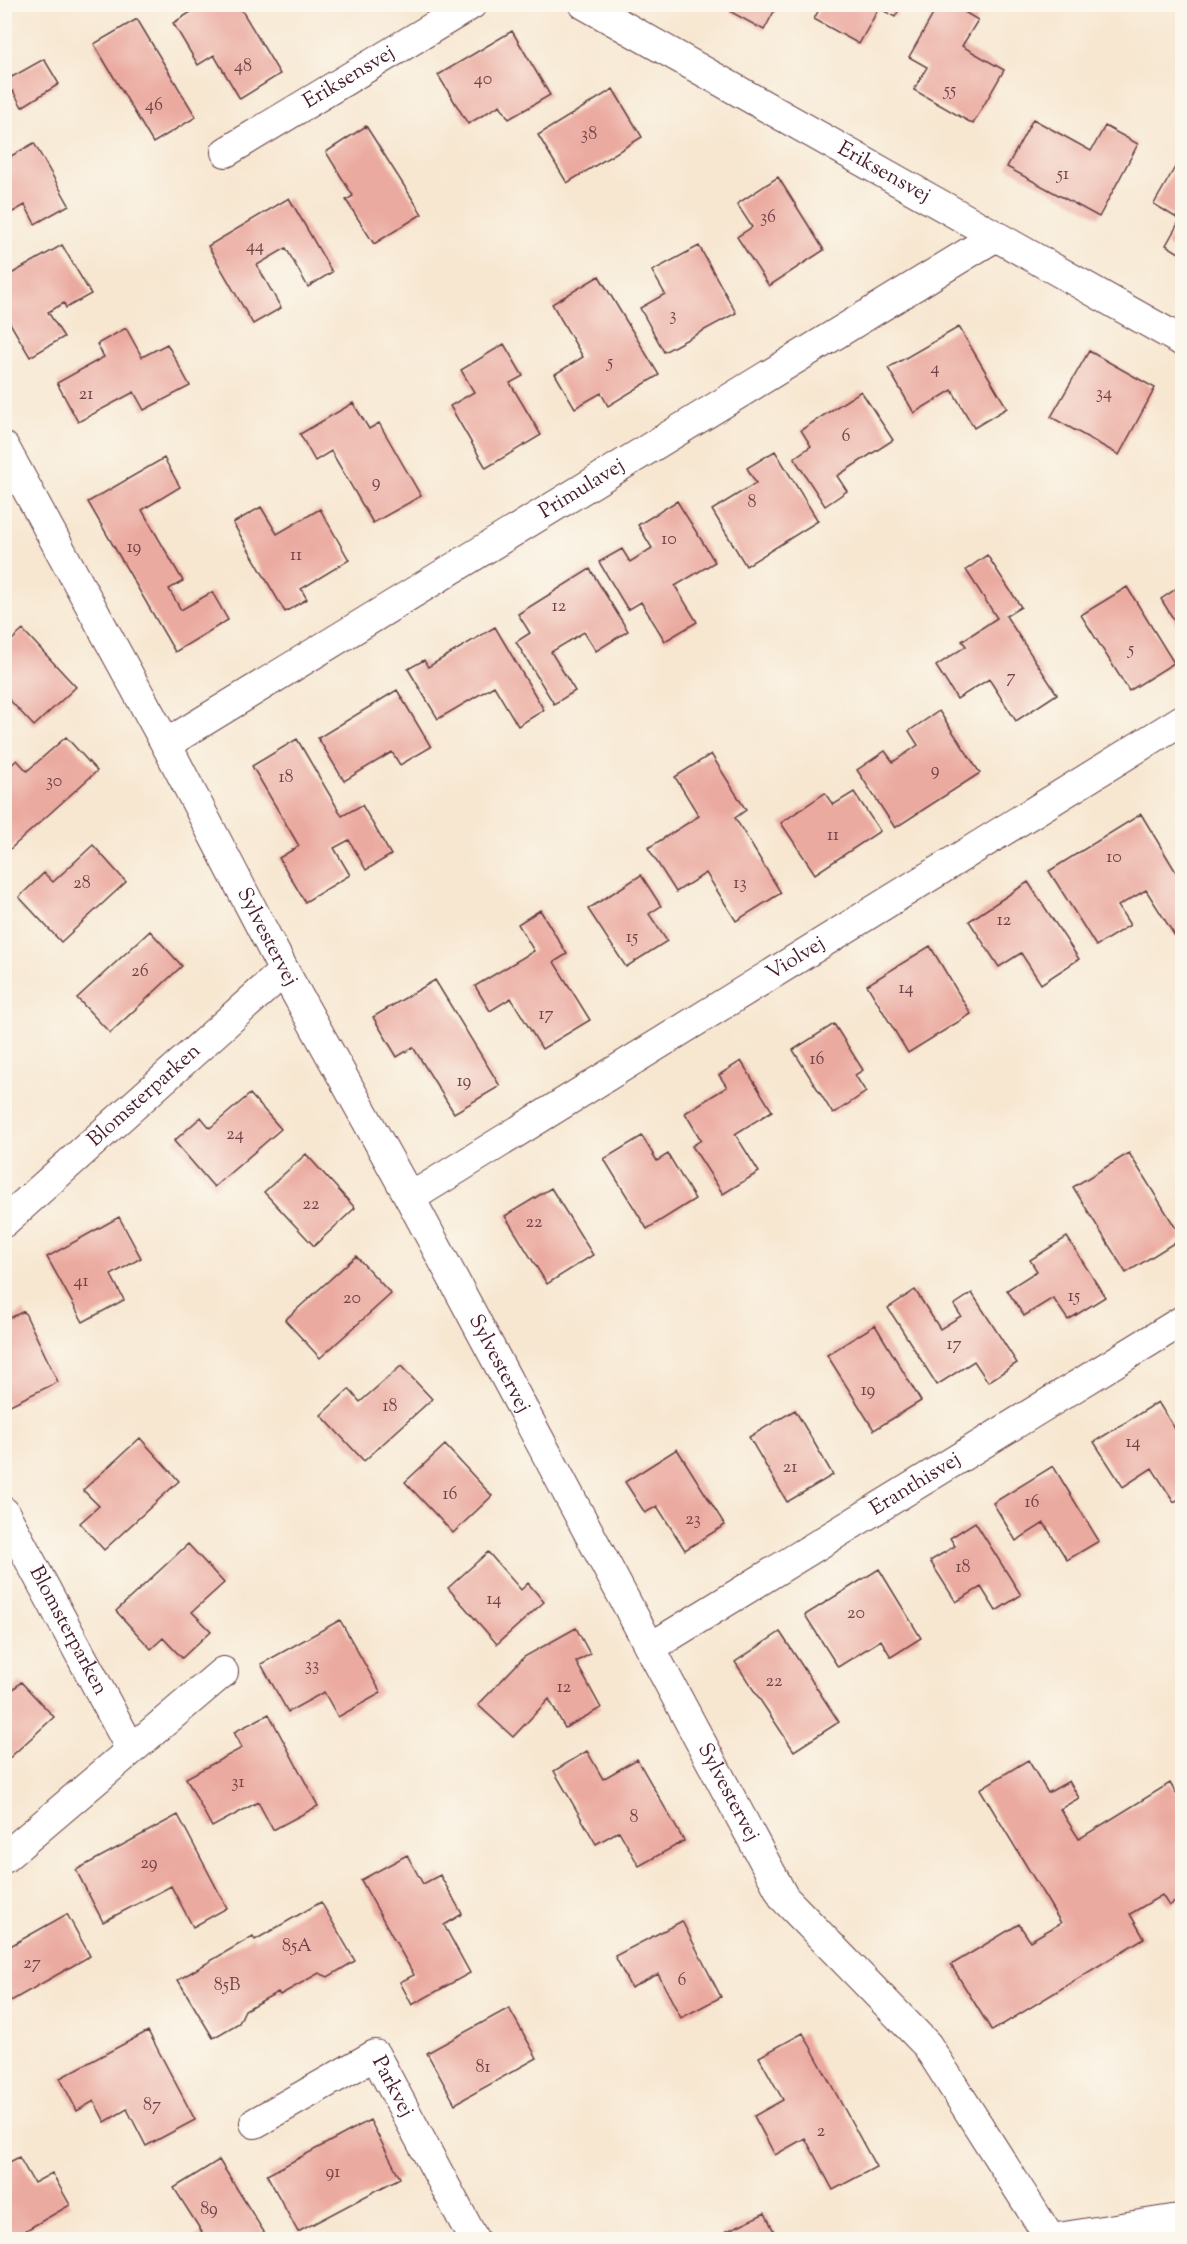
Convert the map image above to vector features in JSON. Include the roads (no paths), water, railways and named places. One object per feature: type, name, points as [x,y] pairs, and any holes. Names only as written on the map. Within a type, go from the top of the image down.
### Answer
[{"type":"street","name":"Eriksensvej","points":[[226,152],[472,4]]},
{"type":"street","name":"Eriksensvej","points":[[584,4],[1182,341]]},
{"type":"street","name":"Primulavej","points":[[166,744],[996,236]]},
{"type":"street","name":"Sylvestervej","points":[[4,447],[166,744],[284,971],[410,1198],[784,1898],[927,2045],[1053,2240]]},
{"type":"street","name":"Violvej","points":[[410,1198],[1182,720]]},
{"type":"street","name":"Blomsterparken","points":[[4,1222],[284,971]]},
{"type":"street","name":"Eranthisvej","points":[[650,1648],[1182,1321]]},
{"type":"street","name":"Blomsterparken","points":[[4,1512],[131,1749]]},
{"type":"street","points":[[4,1858],[223,1672]]},
{"type":"street","name":"Parkvej","points":[[255,2123],[375,2055],[474,2240]]},
{"type":"street","points":[[1053,2240],[1182,2220]]}]
